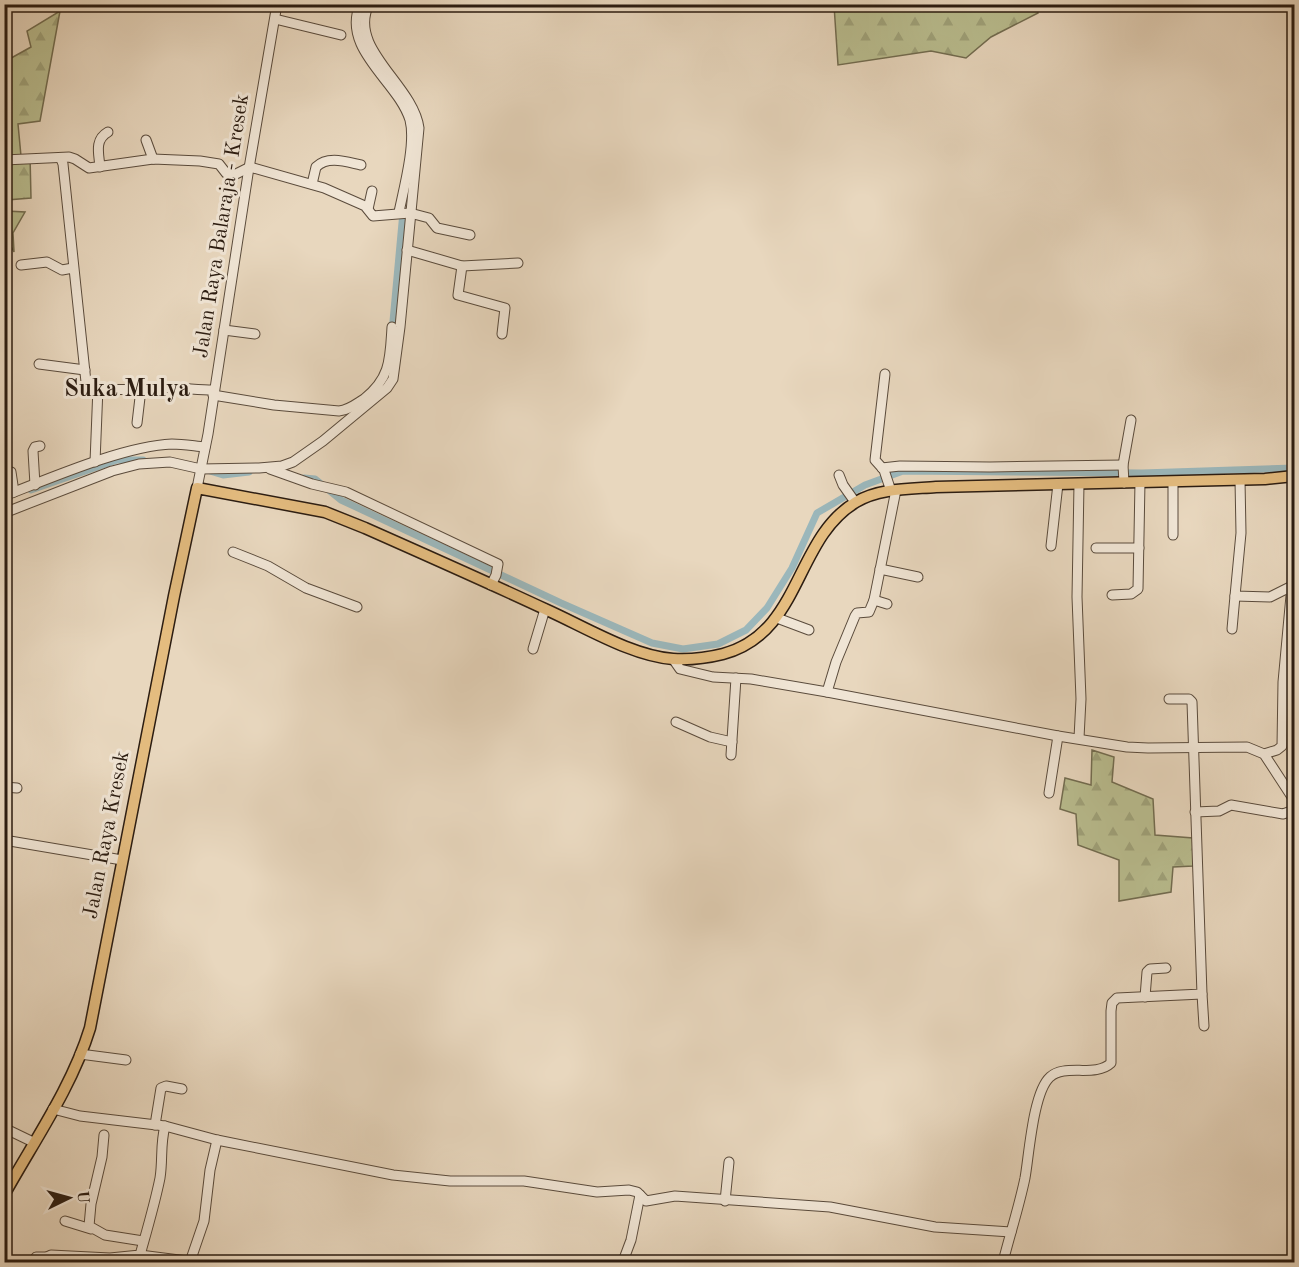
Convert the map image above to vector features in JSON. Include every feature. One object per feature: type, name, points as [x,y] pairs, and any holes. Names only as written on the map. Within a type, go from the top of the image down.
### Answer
[{"type":"main road","points":[[197,488],[325,512],[495,576],[544,609],[618,643],[673,659],[708,657],[738,649],[762,633],[777,618],[792,594],[823,534],[853,500],[892,488],[1124,481],[1140,483],[1294,476]]},
{"type":"main road","name":"Jalan Raya Kresek","points":[[4,1195],[53,1109],[80,1054],[95,1007],[122,860],[197,488]]},
{"type":"street","name":"Jalan Raya Balaraja - Kresek","points":[[201,468],[278,4]]},
{"type":"street","points":[[4,471],[11,474],[9,494],[95,468],[122,468],[156,462],[170,462],[201,468],[282,466],[323,441],[387,388],[393,379],[406,250],[405,213],[410,123],[404,107],[374,67],[358,36],[356,23],[360,4]]},
{"type":"street","points":[[369,4],[364,15],[364,33],[391,77],[413,105],[418,122],[420,134],[405,213]]},
{"type":"street","points":[[275,19],[341,35]]},
{"type":"street","points":[[100,167],[99,143],[102,136],[108,132]]},
{"type":"street","points":[[146,140],[153,159]]},
{"type":"street","points":[[4,160],[65,158],[75,159],[89,168],[153,159],[217,163],[232,176],[250,167],[312,184],[368,209],[374,217],[405,213],[429,218],[437,228],[470,235]]},
{"type":"street","points":[[61,159],[86,382],[98,387],[163,388],[213,392],[274,405],[346,410],[372,393],[383,380],[388,369],[392,327]]},
{"type":"street","points":[[312,184],[316,167],[324,162],[336,160],[361,165]]},
{"type":"street","points":[[368,209],[372,190]]},
{"type":"street","points":[[406,250],[462,266],[518,263]]},
{"type":"street","points":[[21,264],[47,262],[62,270],[73,268]]},
{"type":"street","points":[[462,266],[458,295],[505,308],[502,334]]},
{"type":"street","points":[[224,330],[255,334]]},
{"type":"street","points":[[39,364],[85,370]]},
{"type":"street","points":[[827,692],[836,662],[855,616],[857,613],[869,612],[874,600],[880,569],[892,488],[883,469],[876,463],[875,455],[885,374]]},
{"type":"street","points":[[95,468],[98,387]]},
{"type":"street","points":[[137,423],[141,389]]},
{"type":"street","points":[[1124,481],[1123,466],[1131,420]]},
{"type":"street","points":[[4,513],[95,468],[143,449],[170,444],[204,450]]},
{"type":"street","points":[[35,485],[33,451],[35,447],[40,446]]},
{"type":"street","points":[[883,469],[900,466],[1123,466]]},
{"type":"street","name":"Jalan Raya Kresek","points":[[197,488],[201,468]]},
{"type":"street","points":[[267,468],[290,477],[345,492],[487,558],[498,564],[495,576]]},
{"type":"street","points":[[840,475],[845,489],[853,500]]},
{"type":"street","points":[[1232,629],[1241,533],[1240,480]]},
{"type":"street","points":[[1173,482],[1173,535]]},
{"type":"street","points":[[1112,595],[1131,594],[1138,589],[1140,483]]},
{"type":"street","points":[[1051,546],[1058,484]]},
{"type":"street","points":[[1079,484],[1077,597],[1081,699],[1079,738]]},
{"type":"street","points":[[1096,548],[1139,548]]},
{"type":"street","points":[[233,552],[268,566],[306,588],[357,607]]},
{"type":"street","points":[[880,569],[918,577]]},
{"type":"street","points":[[1235,596],[1270,597],[1293,585]]},
{"type":"street","points":[[1264,754],[1282,746],[1283,682],[1293,585]]},
{"type":"street","points":[[874,600],[887,604]]},
{"type":"street","points":[[532,649],[544,609]]},
{"type":"street","points":[[777,618],[809,630]]},
{"type":"street","points":[[673,659],[680,669],[713,677],[736,678],[827,692],[1127,747],[1248,747],[1264,754],[1294,800]]},
{"type":"street","points":[[731,755],[736,678]]},
{"type":"street","points":[[1169,699],[1189,699],[1191,701],[1204,1026]]},
{"type":"street","points":[[676,722],[710,737],[732,742]]},
{"type":"street","points":[[1049,793],[1058,736]]},
{"type":"street","points":[[4,787],[17,788]]},
{"type":"street","points":[[1195,812],[1219,811],[1231,805],[1283,814],[1294,810]]},
{"type":"street","points":[[4,840],[122,860]]},
{"type":"street","points":[[1145,997],[1147,972],[1150,969],[1166,968]]},
{"type":"street","points":[[1003,1263],[1025,1176],[1034,1116],[1047,1079],[1055,1073],[1107,1067],[1111,1064],[1112,1003],[1117,998],[1202,994]]},
{"type":"street","points":[[80,1054],[126,1060]]},
{"type":"street","points":[[140,1255],[160,1178],[161,1088],[166,1086],[182,1089]]},
{"type":"street","points":[[53,1109],[81,1116],[160,1126],[217,1140],[393,1175],[450,1181],[524,1181],[597,1192],[633,1191],[646,1201],[675,1196],[830,1207],[924,1226],[1011,1232]]},
{"type":"street","points":[[4,1128],[33,1142]]},
{"type":"street","points":[[91,1228],[90,1212],[105,1135]]},
{"type":"street","points":[[33,1263],[36,1257],[47,1260],[51,1255],[82,1260],[140,1255],[188,1261],[191,1259],[201,1233],[210,1170],[217,1140]]},
{"type":"street","points":[[725,1201],[729,1162]]},
{"type":"street","points":[[628,1263],[625,1256],[631,1240],[640,1195]]},
{"type":"street","points":[[65,1221],[91,1228],[105,1235],[143,1241]]},
{"type":"green space","points":[[1037,4],[1038,13],[991,37],[966,58],[931,51],[838,65],[834,5]]},
{"type":"green space","points":[[60,11],[40,121],[18,124],[21,156],[30,156],[31,198],[7,200],[6,211],[25,212],[13,233],[14,252],[4,227],[4,62],[31,47],[27,31]]},
{"type":"green space","points":[[1092,750],[1114,757],[1112,782],[1153,799],[1155,835],[1193,838],[1193,866],[1173,867],[1171,892],[1119,901],[1119,860],[1078,845],[1076,814],[1060,809],[1065,778],[1091,785]]},
{"type":"waterway","points":[[392,332],[403,212]]},
{"type":"waterway","points":[[31,490],[117,460],[143,460]]},
{"type":"waterway","points":[[304,478],[315,479],[341,500],[561,603],[652,643],[683,649],[718,644],[746,630],[767,608],[792,568],[817,513],[865,485],[903,471],[1142,473],[1294,468]]},
{"type":"waterway","points":[[210,471],[223,475],[249,472]]},
{"type":"district","name":"Suka Mulya","points":[[127,390]]}]
